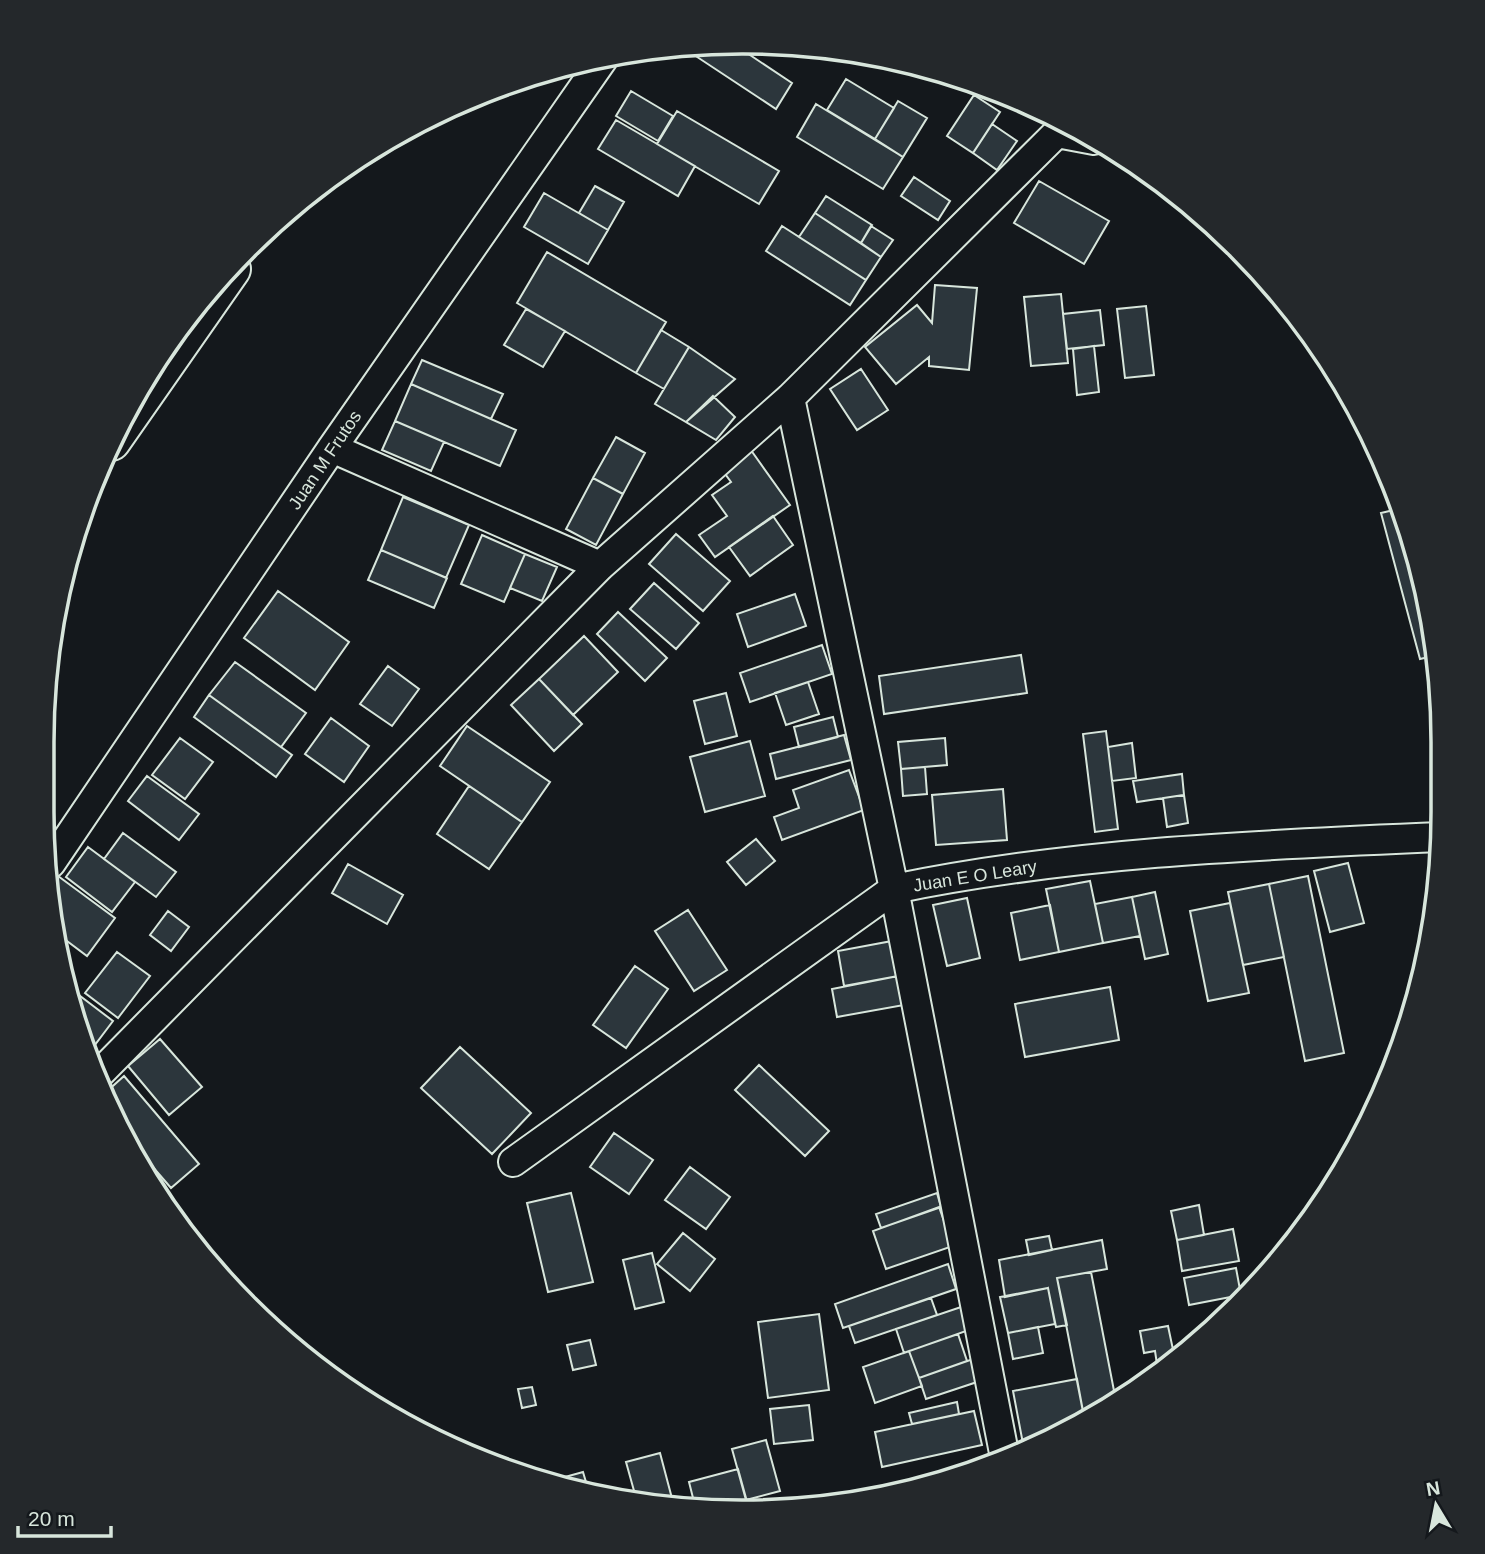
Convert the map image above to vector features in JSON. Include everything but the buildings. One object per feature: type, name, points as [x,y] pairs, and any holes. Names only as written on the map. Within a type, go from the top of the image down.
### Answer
[{"type":"street","name":"Juan M Frutos","points":[[56,856],[332,448],[595,70]]},
{"type":"street","points":[[104,1068],[600,566],[790,398],[1059,131]]},
{"type":"street","points":[[790,398],[894,889],[1003,1448]]},
{"type":"street","points":[[332,448],[600,566]]},
{"type":"street","name":"Juan E O Leary","points":[[513,1162],[894,889],[954,877],[1073,862],[1254,846],[1430,837]]}]
